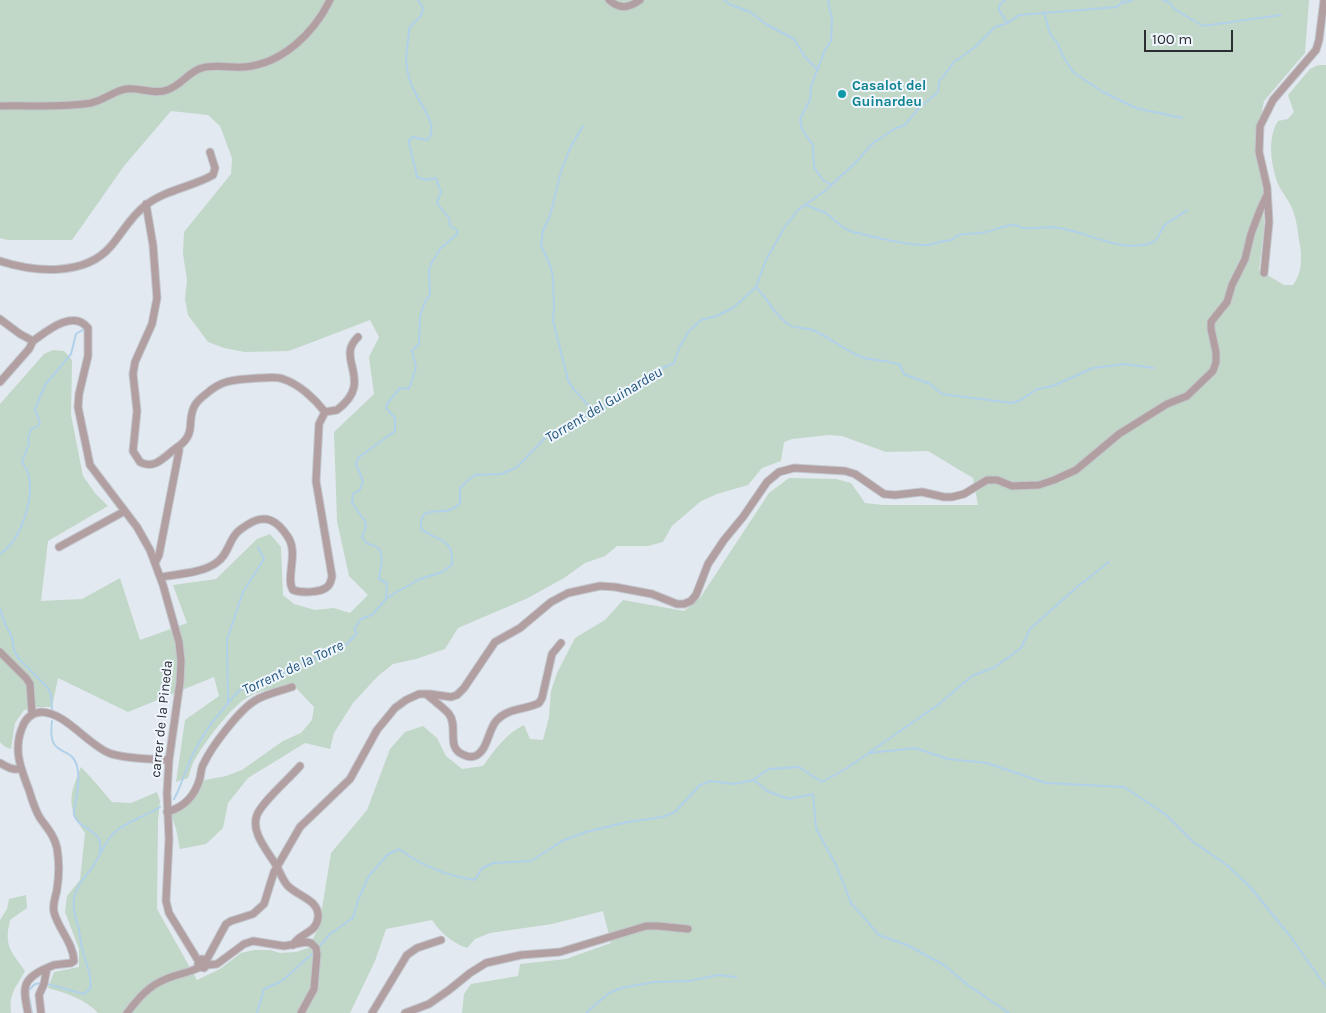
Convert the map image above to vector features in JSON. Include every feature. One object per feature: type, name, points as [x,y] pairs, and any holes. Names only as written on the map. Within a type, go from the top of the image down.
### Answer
[{"type":"street","points":[[0,106],[92,103],[121,90],[162,91],[174,87],[200,68],[245,67],[263,63],[285,52],[304,37],[317,23],[330,0]]},
{"type":"street","points":[[609,0],[618,7],[625,8],[631,7],[640,0]]},
{"type":"street","points":[[1264,273],[1269,232],[1266,179],[1259,152],[1260,126],[1273,100],[1316,50],[1324,0]]},
{"type":"street","points":[[0,260],[37,270],[86,264],[96,259],[110,247],[132,218],[146,204],[213,175],[214,168],[210,152]]},
{"type":"street","points":[[127,1013],[150,987],[167,978],[192,971],[203,964],[226,924],[253,914],[264,904],[277,866],[300,827],[350,779],[382,722],[395,708],[419,694],[448,697],[457,695],[464,688],[495,642],[520,628],[558,597],[600,586],[652,594],[677,604],[691,601],[696,595],[708,564],[724,540],[743,517],[767,482],[779,472],[794,468],[845,471],[856,474],[884,494],[895,495],[922,492],[952,497],[964,494],[987,480],[997,480],[1012,486],[1039,484],[1054,480],[1076,470],[1119,434],[1167,404],[1188,396],[1213,371],[1216,362],[1216,352],[1211,322],[1227,302],[1232,285],[1245,259],[1251,234],[1267,196]]},
{"type":"street","points":[[146,204],[153,245],[156,308],[152,324],[134,368],[133,379],[137,411],[135,457],[140,462],[149,465],[158,462],[179,446],[190,434],[193,411],[196,404],[217,385],[228,380],[282,378],[313,398],[325,412]]},
{"type":"street","points":[[0,319],[33,341],[29,349],[0,382]]},
{"type":"street","name":"carrer de la Pineda","points":[[33,341],[60,323],[79,322],[88,328],[88,356],[79,394],[79,413],[90,465],[146,541],[156,561],[177,633],[181,661],[180,682],[169,760],[167,812],[170,839],[166,884],[167,907],[203,964]]},
{"type":"street","points":[[325,412],[337,410],[354,392],[355,378],[351,364],[351,351],[358,337]]},
{"type":"street","points":[[160,577],[200,570],[216,564],[228,552],[234,537],[240,530],[262,518],[271,520],[276,524],[290,541],[293,552],[291,585],[293,590],[299,592],[317,591],[324,590],[328,586],[332,576],[316,481],[319,424],[325,412]]},
{"type":"street","points":[[156,561],[159,555],[179,446]]},
{"type":"street","points":[[59,547],[125,511]]},
{"type":"street","points":[[426,694],[449,714],[453,723],[453,745],[456,750],[468,757],[476,756],[482,749],[491,728],[499,718],[512,711],[539,703],[552,654],[561,643]]},
{"type":"street","points":[[0,652],[30,684],[32,714]]},
{"type":"street","points":[[167,812],[176,810],[190,798],[198,785],[203,763],[222,736],[249,704],[256,699],[292,687]]},
{"type":"street","points":[[28,1013],[24,989],[32,976],[54,965],[71,963],[74,961],[74,956],[54,912],[53,905],[57,886],[57,846],[51,831],[40,818],[34,806],[20,768],[18,751],[20,736],[26,718],[32,714],[44,712],[65,722],[99,748],[111,754],[169,760]]},
{"type":"street","points":[[0,763],[17,770],[20,768]]},
{"type":"street","points":[[293,945],[295,940],[313,929],[317,922],[318,911],[311,902],[288,886],[258,834],[256,824],[261,808],[300,766]]},
{"type":"street","points":[[405,1013],[429,1004],[478,967],[494,960],[521,955],[560,952],[646,926],[688,929]]},
{"type":"street","points":[[372,1013],[407,955],[417,948],[441,940]]},
{"type":"street","points":[[203,964],[217,964],[248,942],[258,941],[279,946],[303,942],[309,943],[317,951],[314,989],[301,1013]]},
{"type":"street","points":[[41,1013],[39,995],[47,968]]},
{"type":"green space","points":[[0,0],[1309,0],[1305,53],[1264,101],[1255,145],[1263,191],[1264,229],[1259,270],[1284,285],[1293,285],[1301,266],[1300,245],[1293,211],[1278,184],[1274,169],[1271,152],[1272,135],[1278,121],[1288,119],[1294,112],[1288,95],[1310,69],[1318,65],[1326,65],[1326,1013],[462,1013],[464,994],[471,984],[518,976],[520,964],[566,959],[611,943],[603,911],[552,924],[490,933],[475,939],[467,948],[447,937],[432,920],[386,929],[375,961],[350,1013],[98,1013],[81,1000],[48,988],[54,972],[79,967],[79,949],[65,912],[67,896],[80,880],[85,833],[75,815],[71,801],[81,767],[112,802],[131,803],[157,792],[160,801],[157,909],[197,980],[220,969],[241,953],[254,950],[270,950],[280,953],[296,952],[308,948],[319,927],[331,853],[367,810],[390,749],[405,732],[423,726],[437,738],[446,756],[462,769],[483,766],[506,738],[524,725],[530,739],[543,740],[549,717],[551,691],[557,673],[575,638],[605,620],[623,600],[684,611],[700,598],[769,493],[789,478],[836,479],[851,483],[865,503],[883,505],[978,505],[973,478],[928,451],[886,452],[842,436],[829,435],[792,439],[784,442],[781,461],[762,468],[748,485],[701,501],[672,526],[663,542],[648,546],[617,546],[605,556],[585,563],[564,578],[528,598],[458,628],[445,649],[416,659],[393,664],[378,676],[353,703],[334,733],[330,749],[305,743],[248,778],[228,803],[223,828],[206,844],[180,849],[171,814],[179,811],[195,797],[197,786],[205,780],[226,776],[242,770],[283,741],[301,733],[312,720],[314,707],[294,686],[281,687],[250,696],[224,719],[209,738],[193,763],[188,778],[176,782],[185,720],[219,696],[214,677],[128,712],[58,678],[52,707],[24,710],[15,723],[11,749],[5,747],[0,742],[0,404],[44,354],[53,350],[64,351],[72,360],[71,415],[83,476],[95,493],[108,506],[48,541],[41,601],[82,599],[120,578],[140,640],[187,623],[173,585],[216,579],[257,539],[270,534],[281,547],[283,595],[294,604],[315,610],[334,608],[350,613],[368,595],[349,576],[337,521],[334,432],[374,394],[369,357],[379,337],[370,320],[289,351],[245,352],[224,348],[208,342],[188,315],[185,299],[187,280],[183,254],[184,232],[231,174],[232,158],[220,126],[208,115],[171,111],[124,166],[72,240],[8,240],[0,238]]},
{"type":"green space","points":[[26,895],[27,908],[10,920],[8,929],[8,942],[12,952],[25,971],[12,995],[11,1013],[0,1013],[0,920],[7,909],[9,899]]},
{"type":"waterway","points":[[386,599],[387,583],[379,579],[382,563],[380,551],[378,548],[368,544],[362,537],[366,526],[365,521],[352,503],[353,494],[360,490],[363,481],[356,464],[359,457],[395,431],[395,418],[386,408],[400,388],[409,389],[416,367],[412,351],[419,344],[420,316],[430,294],[429,270],[440,249],[457,234],[457,230],[450,226],[449,218],[437,203],[441,192],[436,178],[425,180],[417,177],[409,143],[409,140],[413,137],[427,140],[431,129],[431,123],[412,85],[406,63],[409,29],[420,16],[423,9],[418,0]]},
{"type":"waterway","points":[[724,0],[731,5],[750,12],[766,24],[794,39],[805,57],[818,70]]},
{"type":"waterway","points":[[828,0],[832,20],[831,41],[825,50],[811,86],[810,100],[800,119],[802,129],[813,145],[814,167],[823,180],[830,184]]},
{"type":"waterway","points":[[1005,0],[1000,4],[999,10],[1007,22]]},
{"type":"waterway","name":"Torrent del Guinardeu","points":[[174,799],[200,741],[210,725],[238,691],[248,686],[260,685],[308,661],[336,651],[347,644],[357,633],[354,629],[361,619],[372,615],[386,599],[420,579],[442,572],[452,565],[452,556],[447,544],[421,529],[421,521],[424,514],[447,511],[456,507],[460,503],[460,488],[475,475],[501,474],[516,468],[548,435],[611,403],[661,369],[674,363],[680,346],[689,331],[701,320],[717,316],[733,308],[756,287],[766,260],[784,228],[798,210],[826,190],[873,143],[896,128],[905,125],[918,109],[938,92],[939,82],[954,62],[974,48],[995,27],[1008,23],[1019,15],[1117,7],[1124,0]]},
{"type":"waterway","points":[[1124,3],[1133,0]]},
{"type":"waterway","points":[[1163,0],[1170,3],[1174,9],[1203,26],[1281,15]]},
{"type":"waterway","points":[[1044,12],[1050,34],[1058,44],[1073,72],[1103,92],[1136,108],[1182,118]]},
{"type":"waterway","points":[[583,126],[571,146],[561,171],[550,216],[543,231],[541,245],[553,277],[553,321],[568,380],[573,389],[593,412]]},
{"type":"waterway","points":[[806,205],[826,213],[844,228],[853,232],[916,245],[952,240],[961,235],[1014,225],[1024,228],[1051,227],[1063,229],[1111,243],[1135,246],[1155,241],[1165,225],[1187,210]]},
{"type":"waterway","points":[[756,287],[779,317],[789,325],[815,331],[864,358],[900,365],[904,374],[930,384],[942,394],[1012,403],[1021,400],[1037,389],[1053,386],[1093,368],[1126,364],[1154,368]]},
{"type":"waterway","points":[[0,554],[8,548],[20,529],[28,506],[30,483],[28,472],[22,462],[29,444],[28,438],[31,429],[40,423],[35,409],[45,385],[71,354],[76,334],[84,329]]},
{"type":"waterway","points":[[228,704],[227,640],[243,592],[264,559],[258,547]]},
{"type":"waterway","points":[[870,752],[939,704],[972,676],[995,667],[1021,648],[1030,629],[1077,587],[1109,562]]},
{"type":"waterway","points":[[0,609],[12,637],[14,650],[18,658],[48,688],[51,695],[52,710]]},
{"type":"waterway","points":[[52,721],[51,733],[53,742],[56,747],[70,755],[77,766],[78,783],[74,815],[78,822],[97,836],[100,844],[100,854]]},
{"type":"waterway","points":[[319,947],[330,934],[353,918],[358,900],[369,876],[387,855],[399,849],[435,869],[475,880],[482,868],[493,863],[531,861],[562,841],[586,832],[627,822],[663,817],[675,812],[700,785],[711,781],[734,784],[753,780],[769,769],[799,767],[822,782],[869,753],[915,748],[948,759],[987,763],[1046,783],[1124,787],[1165,814],[1192,841],[1228,866],[1251,888],[1290,936],[1326,987]]},
{"type":"waterway","points":[[754,780],[767,791],[789,799],[813,794],[816,828],[837,867],[851,903],[879,935],[907,945],[944,965],[969,986],[1009,1013]]},
{"type":"waterway","name":"Torrent de la Torre","points":[[47,984],[84,994],[90,989],[90,976],[74,910],[75,894],[113,834],[127,824],[160,807]]},
{"type":"waterway","points":[[257,1013],[264,989],[282,981],[315,951]]},
{"type":"waterway","points":[[586,1013],[609,993],[621,988],[654,982],[689,981],[718,975],[736,977]]},
{"type":"waterway","name":"Torrent de la Torre","points":[[32,1013],[28,991],[35,984],[42,983]]},
{"type":"place","name":"Casalot del Guinardeu","points":[[842,94]]}]
